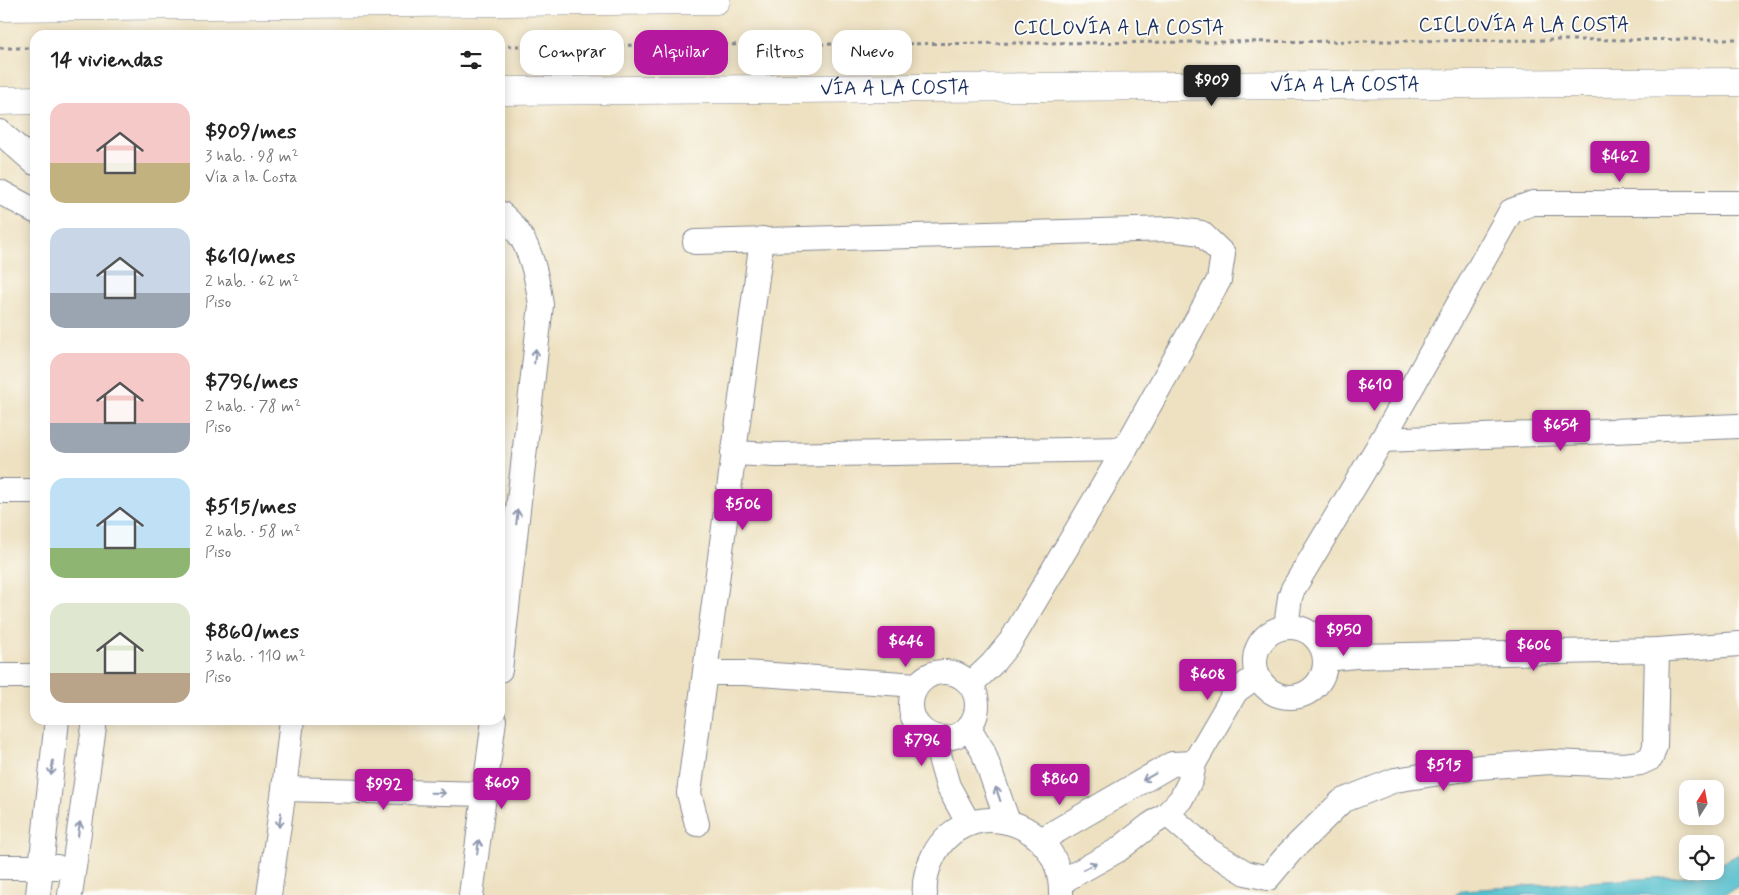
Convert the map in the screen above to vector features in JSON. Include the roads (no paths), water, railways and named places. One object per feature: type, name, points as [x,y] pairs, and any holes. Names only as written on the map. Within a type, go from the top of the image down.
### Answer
[{"type":"main road","points":[[0,7],[716,0]]},
{"type":"main road","name":"VÍA A LA COSTA","points":[[505,91],[1739,82]]},
{"type":"main road","points":[[0,101],[30,100]]},
{"type":"street","points":[[0,132],[30,159]]},
{"type":"street","points":[[0,192],[30,209]]},
{"type":"street","points":[[1286,627],[1290,597],[1382,440],[1511,211],[1532,202],[1739,202]]},
{"type":"street","points":[[505,217],[512,223],[526,246],[537,275],[540,305],[505,624]]},
{"type":"street","points":[[695,242],[1171,229],[1201,233],[1223,254],[1219,280],[1125,449],[1011,641],[992,664],[971,684]]},
{"type":"street","points":[[697,824],[688,793],[762,239]]},
{"type":"street","points":[[1382,440],[1739,426]]},
{"type":"street","points":[[734,453],[775,455],[1125,449]]},
{"type":"street","points":[[0,491],[30,491]]},
{"type":"street","points":[[1286,627],[1298,628],[1308,632],[1322,648],[1325,659],[1324,671],[1318,682],[1310,691],[1298,696],[1274,693],[1264,686],[1257,676],[1254,665],[1255,654],[1259,644],[1271,632],[1286,627]]},
{"type":"street","points":[[1325,659],[1356,656],[1657,650],[1739,644]]},
{"type":"street","points":[[1167,814],[1210,852],[1246,874],[1268,878],[1290,852],[1342,801],[1395,780],[1479,767],[1506,765],[1551,762],[1624,766],[1640,763],[1651,758],[1655,746],[1657,650]]},
{"type":"street","points":[[944,671],[959,674],[971,684],[977,694],[978,706],[976,718],[969,728],[959,735],[946,738],[934,737],[920,729],[912,715],[910,699],[917,684],[929,674],[944,671]]},
{"type":"street","points":[[704,673],[744,673],[917,684]]},
{"type":"street","points":[[0,676],[30,676]]},
{"type":"street","points":[[926,895],[927,871],[935,851],[950,835],[969,824],[988,820],[1008,822],[1025,828],[1041,840],[1054,859],[1061,888],[1167,814],[1181,799],[1192,779],[1194,763],[1236,690],[1257,676]]},
{"type":"street","points":[[38,895],[56,725]]},
{"type":"street","points":[[70,895],[94,725]]},
{"type":"street","points":[[269,895],[291,725]]},
{"type":"street","points":[[471,895],[493,725]]},
{"type":"street","points":[[969,728],[983,751],[1008,822]]},
{"type":"street","points":[[934,737],[948,786],[969,824]]},
{"type":"street","points":[[1041,840],[1172,764],[1194,763]]},
{"type":"street","points":[[284,789],[485,794]]},
{"type":"street","points":[[0,867],[74,867]]},
{"type":"water","points":[[1739,854],[1739,886],[1722,895],[1455,895],[1463,890],[1679,876],[1679,880],[1724,880],[1724,862]]}]
